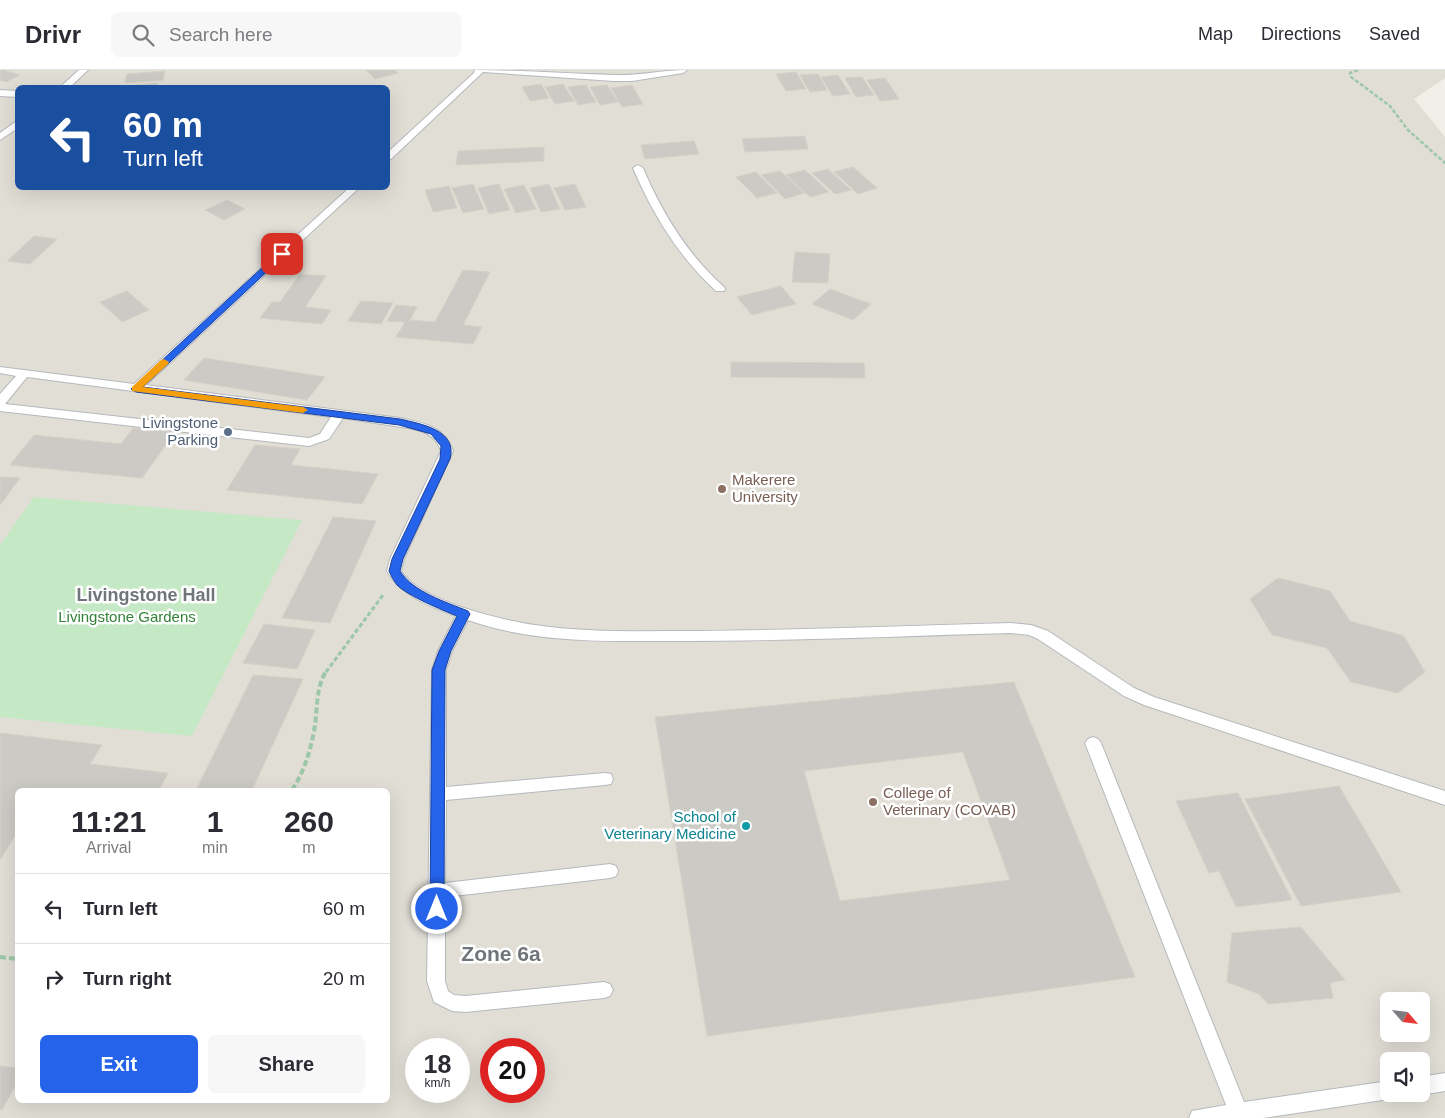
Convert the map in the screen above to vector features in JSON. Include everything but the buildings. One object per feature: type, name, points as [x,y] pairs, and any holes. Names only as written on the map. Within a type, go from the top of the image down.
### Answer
[{"type":"lane","points":[[66,85],[84,70]]},
{"type":"lane","points":[[390,155],[478,74],[478,70]]},
{"type":"lane","points":[[484,70],[614,78],[632,78],[683,70]]},
{"type":"lane","points":[[0,92],[15,94]]},
{"type":"lane","points":[[0,137],[15,125]]},
{"type":"lane","points":[[638,168],[648,195],[690,257],[720,289]]},
{"type":"lane","points":[[136,389],[352,190]]},
{"type":"lane","points":[[0,370],[339,414],[415,425],[435,432],[446,446],[445,459],[397,559],[394,571],[396,576],[409,588],[464,614],[525,629],[604,636],[728,636],[1011,628],[1031,630],[1056,643],[1129,692],[1149,701],[1445,798]]},
{"type":"lane","points":[[0,402],[24,373]]},
{"type":"lane","points":[[0,407],[309,442],[317,442],[327,436],[339,414]]},
{"type":"lane","points":[[464,614],[445,651],[438,670],[436,981],[440,996],[452,1003],[465,1004],[604,990]]},
{"type":"lane","points":[[1093,743],[1238,1112]]},
{"type":"lane","points":[[438,794],[604,780]]},
{"type":"lane","points":[[437,891],[610,871]]},
{"type":"lane","points":[[1430,1084],[1445,1082]]},
{"type":"lane","points":[[1199,1118],[1380,1091]]},
{"type":"path","points":[[1358,70],[1350,73],[1351,77],[1390,106],[1408,130],[1445,163]]},
{"type":"path","points":[[293,788],[302,775],[314,731],[321,679],[396,576]]},
{"type":"path","points":[[0,957],[15,960]]},
{"type":"shaded area","name":"Makerere University","points":[[0,70],[1445,70],[1445,78],[1414,99],[1445,137],[1445,1118],[0,1118]]},
{"type":"green space","name":"Livingstone Gardens","points":[[34,497],[302,520],[192,736],[0,717],[0,545]]},
{"type":"slow traffic","points":[[164,362],[136,389],[303,410]]},
{"type":"place","name":"Livingstone Parking","points":[[228,432]]},
{"type":"place","name":"Makerere University","points":[[722,489]]},
{"type":"place","name":"College of Veterinary (COVAB)","points":[[873,802]]},
{"type":"place","name":"School of Veterinary Medicine","points":[[746,826]]},
{"type":"district","name":"Livingstone Hall","points":[[146,595]]},
{"type":"district","name":"Zone 6a","points":[[501,954]]},
{"type":"route","points":[[282,254],[136,389],[400,422],[435,432],[442,439],[447,451],[445,459],[397,559],[394,571],[401,582],[409,588],[445,607],[464,614],[445,651],[438,670],[437,909]]}]
